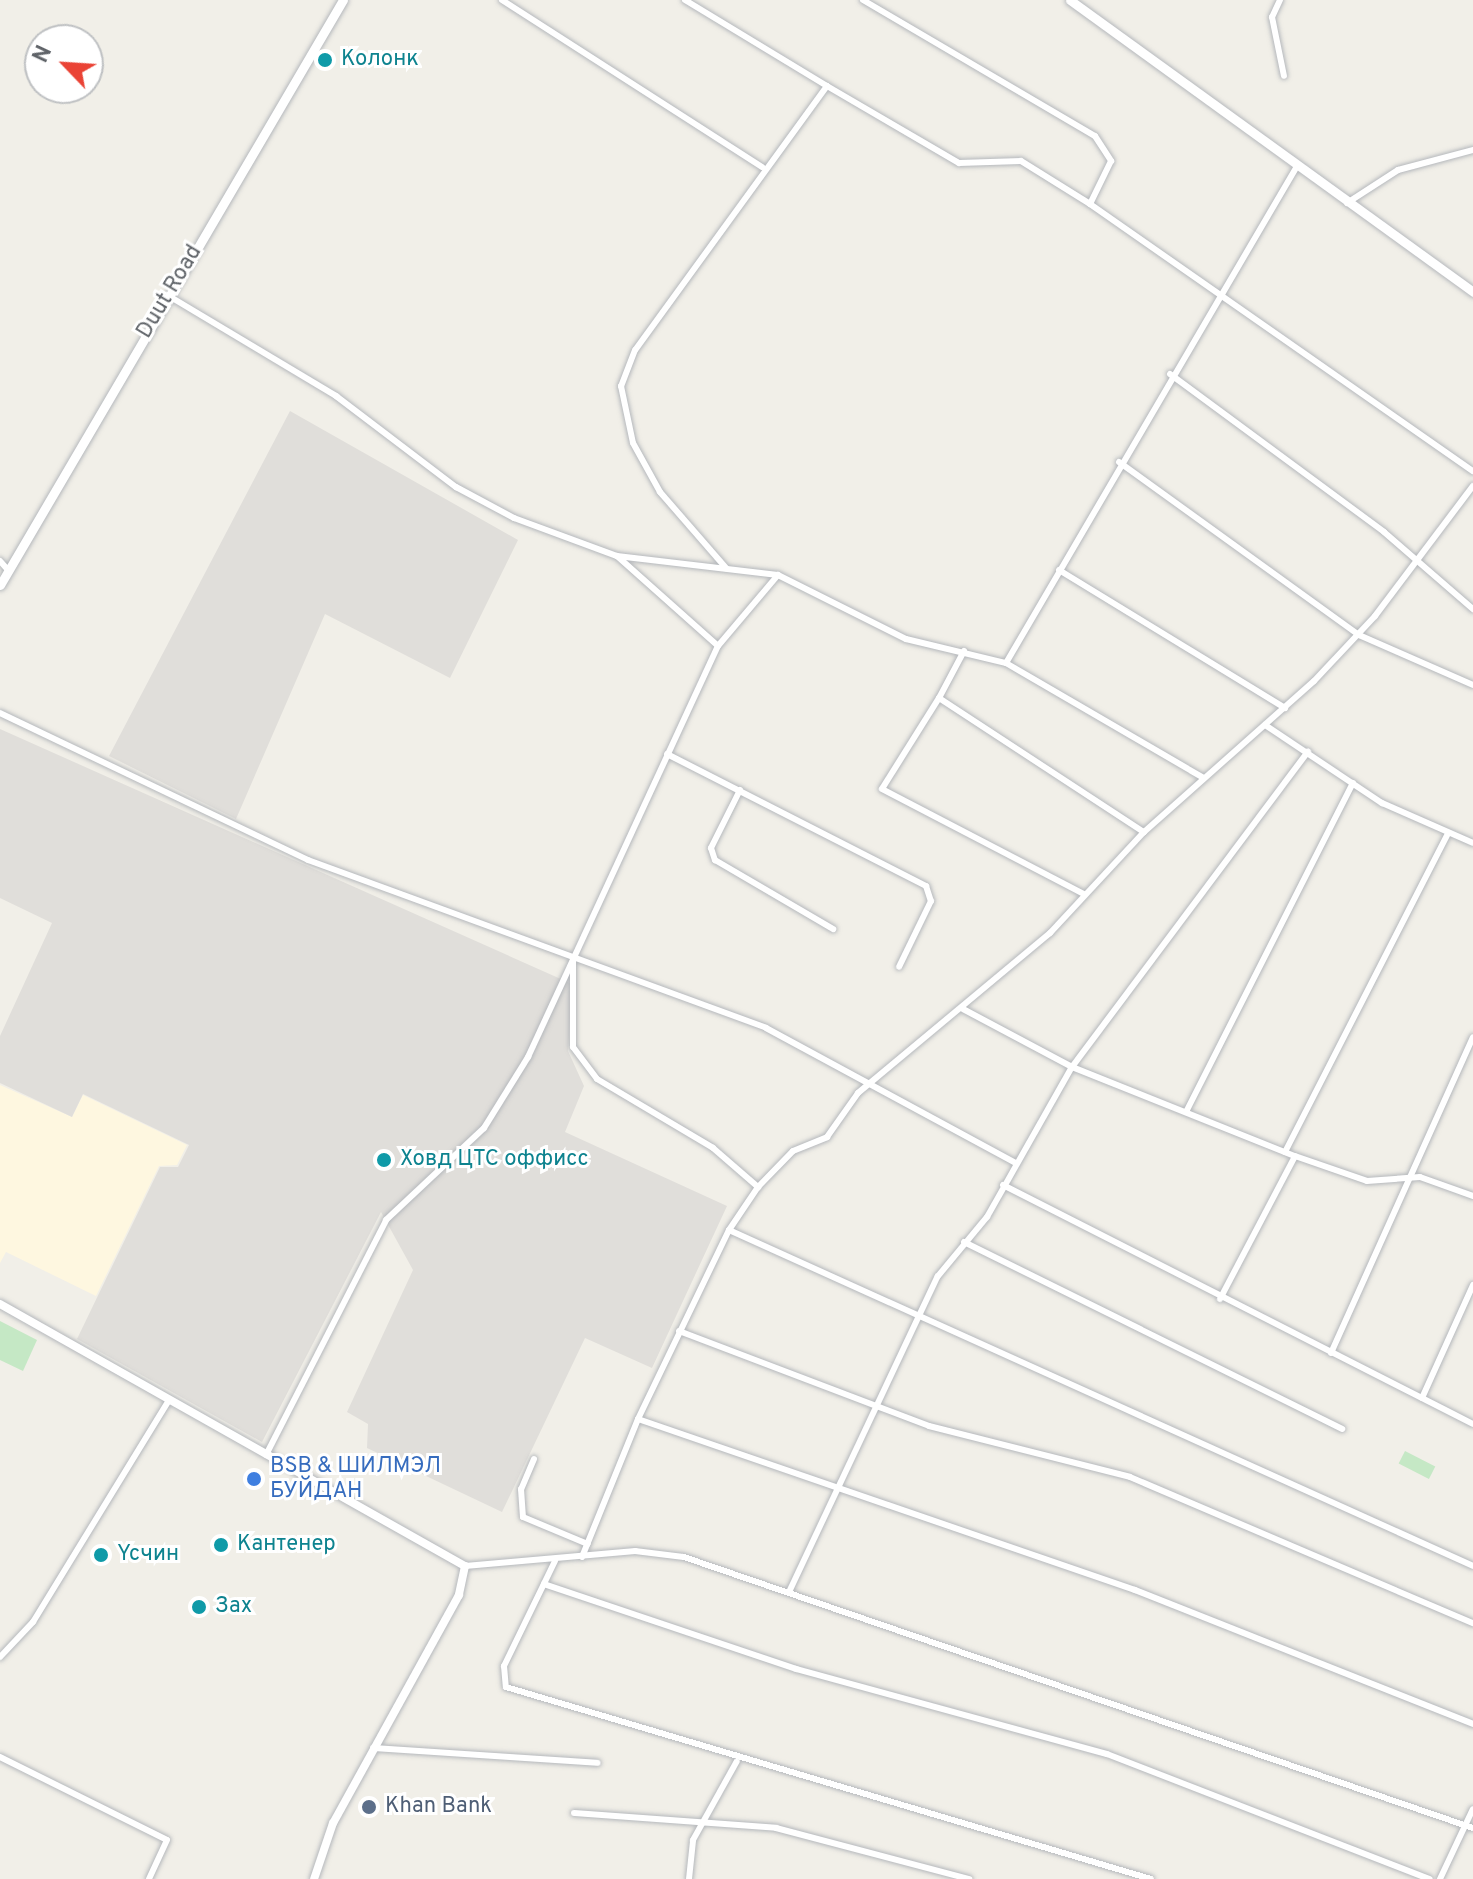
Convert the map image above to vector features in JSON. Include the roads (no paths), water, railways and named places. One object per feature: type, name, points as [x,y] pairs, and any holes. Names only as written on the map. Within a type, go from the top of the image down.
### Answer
[{"type":"main road","name":"Duut Road","points":[[0,585],[343,0]]},
{"type":"main road","points":[[1070,0],[1296,168],[1473,292]]},
{"type":"street","points":[[502,0],[762,167]]},
{"type":"street","points":[[685,0],[959,163],[1021,161],[1090,204],[1215,297],[1473,471]]},
{"type":"street","points":[[863,0],[1095,136],[1111,161],[1090,204]]},
{"type":"street","points":[[1280,0],[1272,17],[1284,76]]},
{"type":"street","points":[[726,568],[660,492],[633,443],[621,386],[635,350],[762,167],[827,86]]},
{"type":"street","points":[[1347,203],[1398,170],[1473,150]]},
{"type":"street","points":[[1006,663],[1215,297],[1296,168]]},
{"type":"street","points":[[168,296],[358,410],[481,502],[617,556],[778,575],[906,639],[1006,663],[1202,777]]},
{"type":"street","points":[[1170,374],[1418,560],[1473,609]]},
{"type":"street","points":[[1119,462],[1359,635],[1473,685]]},
{"type":"street","points":[[582,1557],[638,1419],[679,1331],[729,1230],[758,1187],[793,1151],[827,1137],[858,1093],[878,1083],[963,1009],[1202,777],[1285,708],[1359,635],[1473,486]]},
{"type":"street","points":[[617,556],[718,646]]},
{"type":"street","points":[[0,561],[9,571]]},
{"type":"street","points":[[1059,570],[1285,708]]},
{"type":"street","points":[[266,1455],[386,1220],[484,1128],[528,1057],[573,953],[718,646],[778,575]]},
{"type":"street","points":[[964,651],[939,698],[882,789],[1084,894]]},
{"type":"street","points":[[939,698],[1144,832]]},
{"type":"street","points":[[0,713],[308,860],[550,953],[573,953],[766,1028],[878,1083],[1014,1162]]},
{"type":"street","points":[[1265,725],[1353,783],[1448,834],[1473,843]]},
{"type":"street","points":[[789,1592],[919,1316],[1003,1185],[1072,1067],[1308,752]]},
{"type":"street","points":[[667,754],[926,886],[931,901],[899,967]]},
{"type":"street","points":[[1186,1112],[1353,783]]},
{"type":"street","points":[[740,790],[711,848],[715,860],[833,929]]},
{"type":"street","points":[[1285,1152],[1448,834]]},
{"type":"street","points":[[573,953],[573,1047],[597,1079],[713,1148],[758,1187]]},
{"type":"street","points":[[963,1009],[1072,1067],[1295,1156],[1367,1181],[1407,1178],[1473,1196]]},
{"type":"street","points":[[1331,1353],[1390,1236],[1407,1178],[1473,1037]]},
{"type":"street","points":[[1220,1299],[1295,1156]]},
{"type":"street","points":[[1003,1185],[1220,1299],[1473,1424]]},
{"type":"street","points":[[729,1230],[919,1316],[1178,1426],[1473,1566]]},
{"type":"street","points":[[964,1242],[1342,1429]]},
{"type":"street","points":[[1422,1398],[1473,1285]]},
{"type":"street","points":[[0,1304],[465,1566],[672,1554],[1469,1827]]},
{"type":"street","points":[[679,1331],[878,1407],[1130,1477],[1473,1623]]},
{"type":"street","points":[[0,1657],[33,1622],[169,1400]]},
{"type":"street","points":[[638,1419],[837,1492],[1135,1590],[1473,1724]]},
{"type":"street","points":[[534,1459],[521,1489],[523,1517],[588,1544]]},
{"type":"street","points":[[555,1561],[504,1666],[506,1687],[737,1761],[1151,1879]]},
{"type":"street","points":[[314,1879],[329,1832],[459,1595],[465,1566]]},
{"type":"street","points":[[544,1584],[796,1669],[1107,1754],[1430,1879]]},
{"type":"street","points":[[373,1748],[597,1763]]},
{"type":"street","points":[[0,1757],[167,1840],[149,1879]]},
{"type":"street","points":[[689,1879],[701,1827],[737,1761]]},
{"type":"street","points":[[1440,1879],[1469,1827],[1473,1809]]},
{"type":"street","points":[[574,1813],[701,1827],[776,1828],[969,1879]]},
{"type":"place","name":"Колонк","points":[[325,60]]},
{"type":"place","name":"Ховд ЦТС оффисс","points":[[384,1160]]},
{"type":"place","name":"BSB & ШИЛМЭЛ БУЙДАН","points":[[254,1479]]},
{"type":"place","name":"Кантенер","points":[[221,1545]]},
{"type":"place","name":"Үсчин","points":[[101,1555]]},
{"type":"place","name":"Зах","points":[[199,1607]]},
{"type":"place","name":"Khan Bank","points":[[369,1807]]}]
